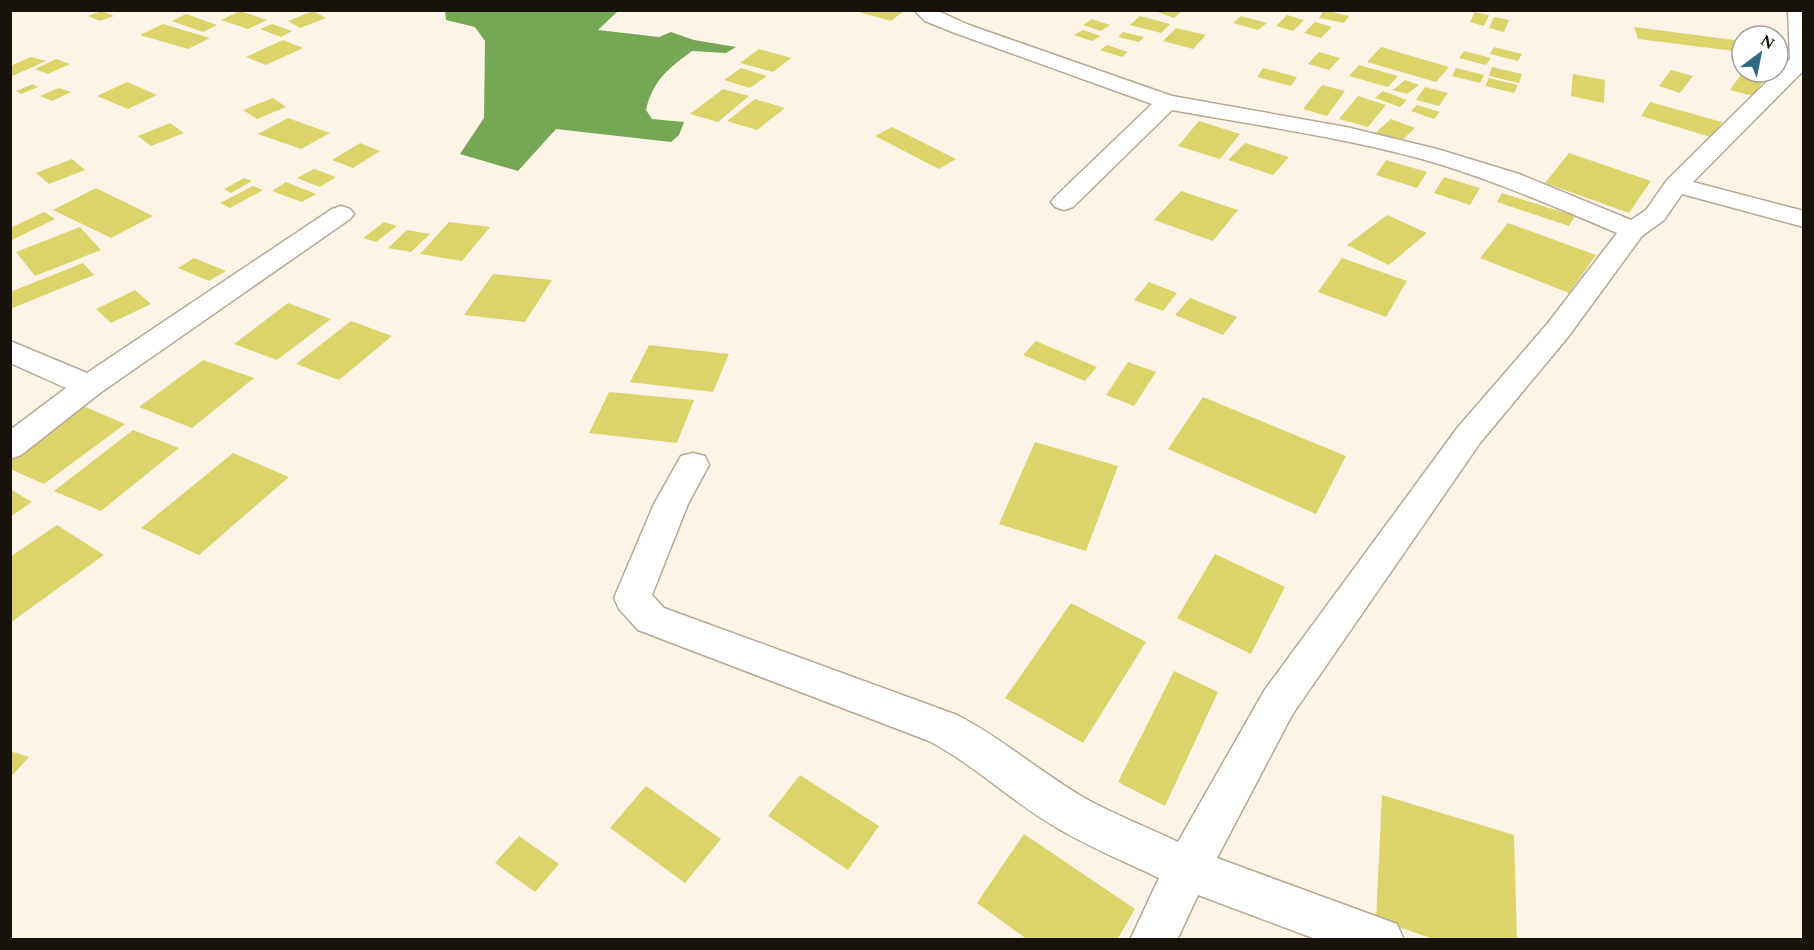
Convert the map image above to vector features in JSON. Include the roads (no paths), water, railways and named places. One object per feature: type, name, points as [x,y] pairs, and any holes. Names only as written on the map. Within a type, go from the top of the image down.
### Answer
[{"type":"street","points":[[924,10],[932,17],[962,29],[1167,102],[1346,134],[1429,154],[1510,179],[1633,230]]},
{"type":"street","points":[[1153,939],[1187,869],[1278,703],[1469,435],[1558,330],[1633,230],[1655,215],[1676,185],[1802,60],[1798,10]]},
{"type":"street","points":[[1064,202],[1167,102]]},
{"type":"street","points":[[1676,185],[1803,219]]},
{"type":"street","points":[[10,447],[89,386],[341,214]]},
{"type":"street","points":[[10,351],[89,386]]},
{"type":"street","points":[[693,465],[671,504],[632,598],[651,619],[943,728],[972,743],[999,765],[1074,815],[1187,869],[1381,939]]}]
